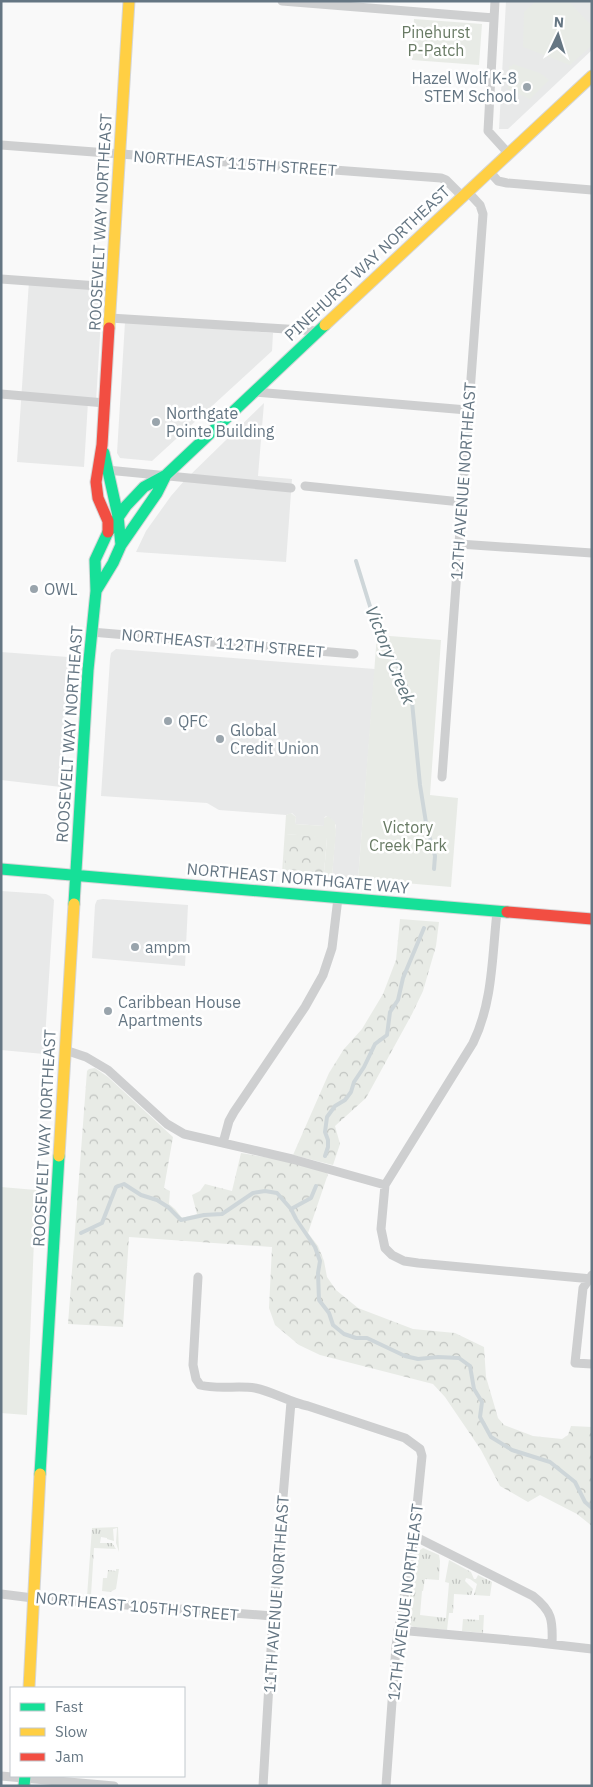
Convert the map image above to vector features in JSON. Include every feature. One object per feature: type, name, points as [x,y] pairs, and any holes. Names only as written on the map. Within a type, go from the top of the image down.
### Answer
[{"type":"main road","name":"ROOSEVELT WAY NORTHEAST","points":[[108,532],[106,516],[97,490],[97,473],[102,445],[105,403],[129,1]]},
{"type":"main road","name":"PINEHURST WAY NORTHEAST","points":[[118,516],[144,487],[166,474],[256,392],[488,171],[592,76]]},
{"type":"main road","name":"ROOSEVELT WAY NORTHEAST","points":[[96,591],[113,563],[121,545],[118,516],[102,445]]},
{"type":"main road","name":"PINEHURST WAY NORTHEAST","points":[[121,545],[157,493],[166,474]]},
{"type":"main road","name":"ROOSEVELT WAY NORTHEAST","points":[[29,1687],[65,1050],[91,632],[96,591],[95,560],[118,516]]},
{"type":"main road","name":"NORTHEAST NORTHGATE WAY","points":[[1,869],[592,919]]},
{"type":"street","points":[[282,1],[494,18]]},
{"type":"street","points":[[495,1],[488,131],[508,153]]},
{"type":"street","name":"NORTHEAST 115TH STREET","points":[[1,145],[441,178],[465,194]]},
{"type":"street","points":[[488,171],[498,181],[507,183],[592,190]]},
{"type":"street","name":"12TH AVENUE NORTHEAST","points":[[442,777],[482,214],[480,205],[465,194]]},
{"type":"street","points":[[1,279],[112,287]]},
{"type":"street","points":[[110,318],[318,332]]},
{"type":"street","points":[[256,392],[467,410]]},
{"type":"street","points":[[1,394],[105,403]]},
{"type":"street","points":[[107,470],[166,474],[291,488]]},
{"type":"street","points":[[306,486],[461,502]]},
{"type":"street","points":[[459,544],[592,553]]},
{"type":"street","name":"NORTHEAST 112TH STREET","points":[[91,632],[354,654]]},
{"type":"street","points":[[223,1143],[229,1121],[234,1112],[305,1007],[323,975],[332,948],[338,898]]},
{"type":"street","points":[[497,912],[491,976],[484,1014],[476,1036],[385,1185],[382,1240],[385,1248],[392,1255],[404,1261],[591,1278]]},
{"type":"street","points":[[65,1050],[86,1057],[108,1070],[175,1129],[184,1134],[331,1169],[385,1185]]},
{"type":"street","points":[[198,1277],[193,1365],[196,1379],[200,1385],[220,1388],[252,1388],[272,1393],[291,1402]]},
{"type":"street","points":[[591,1278],[583,1288],[575,1363],[592,1364]]},
{"type":"street","name":"12TH AVENUE NORTHEAST","points":[[291,1402],[405,1438],[420,1449],[422,1456],[414,1536],[396,1646],[386,1786]]},
{"type":"street","name":"11TH AVENUE NORTHEAST","points":[[264,1786],[273,1616],[291,1402]]},
{"type":"street","points":[[414,1536],[508,1583],[546,1606],[551,1617],[552,1644]]},
{"type":"street","name":"NORTHEAST 105TH STREET","points":[[1,1594],[273,1616]]},
{"type":"street","points":[[398,1630],[592,1649]]},
{"type":"street","points":[[1,1776],[24,1780],[114,1786]]},
{"type":"shaded area","name":"Hazel Wolf K-8 STEM School","points":[[506,1],[592,1],[592,50],[508,129],[499,129]]},
{"type":"shaded area","points":[[29,281],[103,286],[96,402],[88,402],[84,467],[17,462]]},
{"type":"shaded area","points":[[125,322],[273,333],[272,351],[152,461],[120,458],[117,453]]},
{"type":"shaded area","points":[[264,403],[258,476],[292,479],[286,562],[136,552],[146,531],[171,496]]},
{"type":"shaded area","points":[[116,649],[375,669],[358,879],[332,877],[336,825],[326,816],[324,818],[324,826],[295,824],[296,817],[292,813],[286,815],[219,810],[207,803],[101,796],[110,659],[111,653]]},
{"type":"shaded area","points":[[1,652],[68,657],[61,787],[1,780]]},
{"type":"shaded area","points":[[1,891],[46,894],[54,900],[44,1054],[1,1050]]},
{"type":"shaded area","points":[[97,900],[188,905],[185,966],[92,958],[95,905]]},
{"type":"green space","points":[[536,1],[568,1],[592,26],[592,45],[570,65],[523,47],[524,12]]},
{"type":"green space","name":"Pinehurst P-Patch","points":[[414,19],[482,24],[479,65],[412,60]]},
{"type":"green space","points":[[513,64],[540,73],[549,80],[530,99],[508,89],[509,66]]},
{"type":"green space","name":"Victory Creek Park","points":[[377,635],[441,640],[430,795],[458,798],[451,887],[358,879]]},
{"type":"green space","points":[[291,813],[296,817],[295,824],[324,826],[324,818],[328,816],[335,822],[332,877],[282,873],[286,815]],"holes":[[[287,834],[327,838],[324,873],[284,869]]]},
{"type":"green space","points":[[286,834],[327,837],[324,873],[284,870]]},
{"type":"green space","points":[[400,919],[439,922],[436,946],[423,991],[366,1098],[335,1126],[340,1144],[333,1165],[293,1155],[329,1073],[344,1049],[362,1029],[383,994],[396,960]]},
{"type":"green space","points":[[95,1068],[108,1077],[173,1137],[164,1188],[170,1191],[169,1204],[182,1218],[197,1214],[192,1195],[200,1191],[205,1184],[232,1191],[241,1153],[276,1159],[324,1171],[328,1174],[308,1233],[318,1246],[324,1261],[327,1277],[336,1290],[358,1308],[413,1329],[455,1333],[484,1347],[486,1377],[498,1418],[504,1425],[533,1436],[562,1439],[568,1435],[571,1426],[592,1427],[592,1526],[577,1514],[540,1495],[528,1502],[500,1486],[481,1450],[445,1397],[433,1384],[320,1355],[299,1345],[275,1325],[269,1308],[272,1247],[129,1237],[123,1327],[68,1324],[87,1071]]},
{"type":"green space","points":[[1,1187],[36,1190],[27,1415],[1,1413]]},
{"type":"green space","points":[[118,1527],[119,1552],[116,1543],[117,1528],[113,1529],[114,1541],[101,1537],[100,1543],[112,1543],[116,1549],[94,1548],[91,1595],[87,1596],[92,1528]]},
{"type":"green space","points":[[423,1548],[439,1555],[440,1561],[439,1580],[425,1579],[420,1615],[446,1618],[449,1583],[445,1582],[449,1560],[471,1572],[474,1579],[478,1575],[492,1582],[490,1596],[474,1595],[477,1584],[466,1578],[465,1581],[473,1589],[471,1595],[454,1594],[453,1613],[449,1613],[447,1630],[414,1627],[406,1620],[416,1553]]},
{"type":"green space","points":[[116,1569],[119,1569],[116,1589],[110,1592],[102,1591],[103,1578],[107,1578],[108,1570],[116,1571]]},
{"type":"green space","points":[[479,1615],[484,1615],[483,1633],[462,1631],[463,1619],[479,1620]]},
{"type":"waterway","name":"Victory Creek","points":[[356,561],[373,616],[399,668],[412,702],[420,785],[427,829],[435,856],[434,869]]},
{"type":"waterway","name":"Victory Creek","points":[[325,1156],[328,1147],[325,1132],[327,1117],[335,1106],[345,1100],[351,1092],[354,1082],[375,1044],[387,1035],[390,1012],[398,1000],[403,978],[424,928]]},
{"type":"waterway","points":[[81,1233],[102,1223],[116,1187],[124,1184],[141,1195],[157,1200],[168,1207],[181,1220],[204,1215],[222,1214],[253,1193],[265,1191],[277,1193],[291,1209],[315,1247],[320,1261],[318,1273],[319,1300],[329,1313],[333,1325],[344,1334],[356,1338],[367,1338],[405,1356],[418,1359],[438,1357],[459,1358],[470,1366],[474,1389],[482,1402],[480,1417],[491,1437],[512,1450],[550,1462],[575,1482],[585,1502],[592,1508]]},
{"type":"waterway","name":"Victory Creek","points":[[291,1209],[311,1198],[316,1186]]},
{"type":"traffic: fast","points":[[74,904],[88,670],[96,591],[95,560],[108,532],[126,506],[144,487],[166,475],[325,325]]},
{"type":"traffic: fast","points":[[96,591],[113,563],[121,545],[118,516],[104,453]]},
{"type":"traffic: fast","points":[[121,545],[157,493],[166,475]]},
{"type":"traffic: fast","points":[[1,869],[507,912]]},
{"type":"traffic: fast","points":[[40,1474],[59,1156]]},
{"type":"traffic: fast","points":[[24,1786],[25,1777]]},
{"type":"traffic: slow","points":[[109,328],[129,1]]},
{"type":"traffic: slow","points":[[325,325],[592,76]]},
{"type":"traffic: slow","points":[[59,1156],[74,904]]},
{"type":"traffic: slow","points":[[29,1687],[40,1474]]},
{"type":"traffic: jam","points":[[108,532],[108,521],[98,498],[96,482],[102,445],[109,328]]},
{"type":"traffic: jam","points":[[507,912],[592,919]]},
{"type":"place","name":"Hazel Wolf K-8 STEM School","points":[[527,87]]},
{"type":"place","name":"Northgate Pointe Building","points":[[156,422]]},
{"type":"place","name":"OWL","points":[[34,589]]},
{"type":"place","name":"QFC","points":[[168,721]]},
{"type":"place","name":"Global Credit Union","points":[[220,739]]},
{"type":"place","name":"ampm","points":[[135,947]]},
{"type":"place","name":"Caribbean House Apartments","points":[[108,1011]]}]
